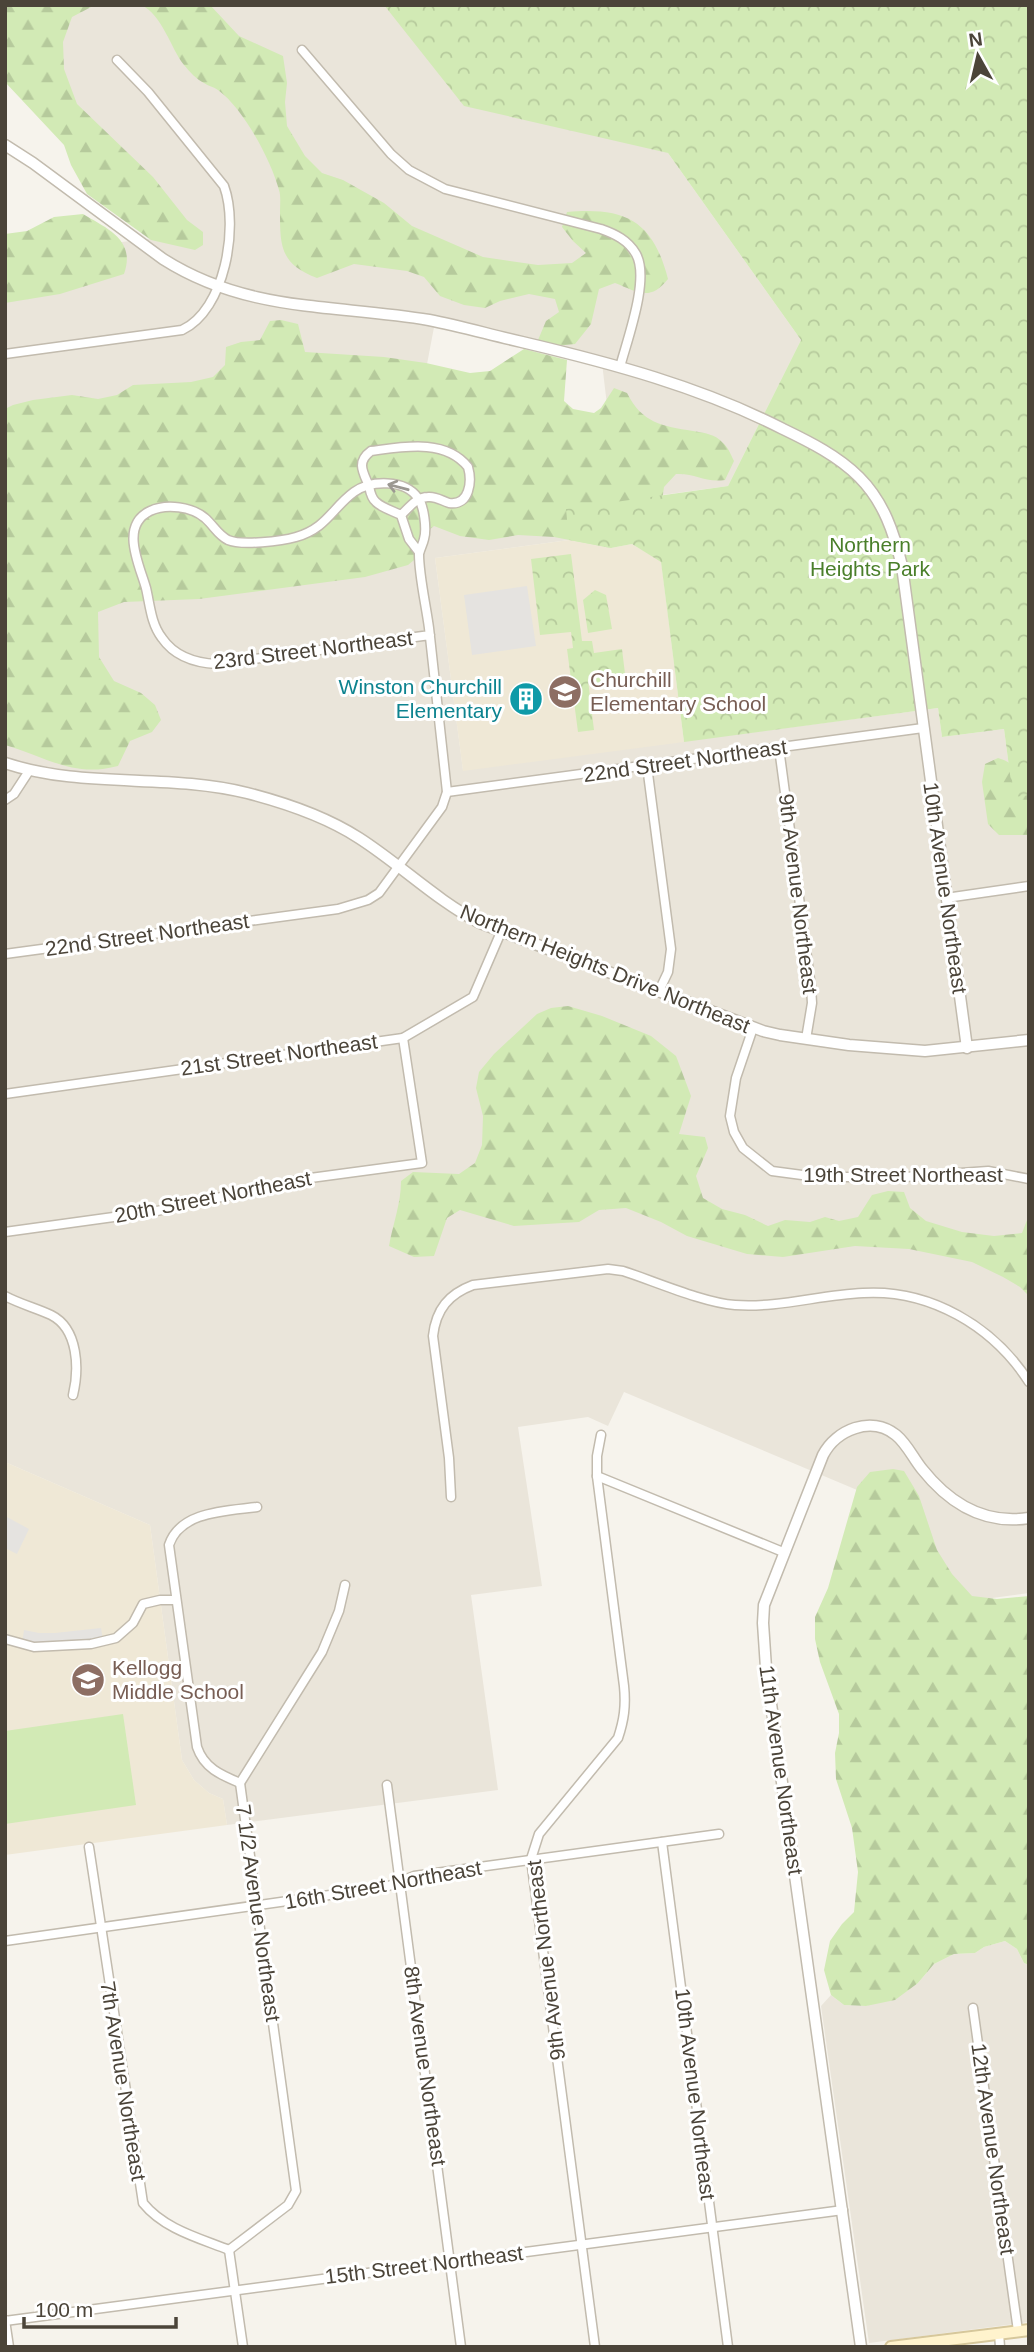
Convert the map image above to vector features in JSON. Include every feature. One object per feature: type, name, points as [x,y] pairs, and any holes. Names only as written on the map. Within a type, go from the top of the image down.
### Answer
[{"type":"main road","points":[[891,2347],[1024,2330]]},
{"type":"street","points":[[302,50],[391,154],[423,180],[445,189],[601,229],[627,243],[637,255],[640,278],[621,368]]},
{"type":"street","points":[[5,354],[182,330],[201,317],[217,287],[228,245],[231,219],[229,201],[223,186],[148,92],[117,60]]},
{"type":"street","name":"10th Avenue Northeast","points":[[5,145],[163,259],[185,273],[217,287],[270,301],[435,322],[621,368],[682,386],[778,426],[844,464],[872,491],[890,524],[899,555],[967,1048]]},
{"type":"street","points":[[399,867],[442,807],[447,792],[419,552],[410,539],[401,515],[376,502],[361,463],[364,456],[371,451],[402,447],[443,450],[455,454],[468,467],[470,486],[467,496],[460,502],[452,503],[429,496],[419,499],[401,515]]},
{"type":"street","points":[[369,486],[397,485],[409,489],[419,499],[425,537],[419,552]]},
{"type":"street","name":"23rd Street Northeast","points":[[369,486],[357,490],[316,528],[294,538],[235,542],[218,534],[203,516],[192,510],[181,508],[151,511],[136,526],[134,549],[155,626],[162,639],[186,659],[217,664],[430,635]]},
{"type":"street","name":"22nd Street Northeast","points":[[447,792],[923,729]]},
{"type":"street","name":"9th Avenue Northeast","points":[[779,748],[811,986],[812,1003],[806,1039]]},
{"type":"street","name":"Northern Heights Drive Northeast","points":[[5,763],[29,771],[73,776],[194,784],[247,793],[300,809],[362,840],[457,912],[501,932],[753,1028],[806,1039],[896,1050],[967,1048],[1029,1040]]},
{"type":"street","points":[[648,766],[671,949],[668,972],[659,991]]},
{"type":"street","points":[[5,800],[14,794],[29,771]]},
{"type":"street","name":"22nd Street Northeast","points":[[5,954],[338,909],[368,900],[379,892],[399,867]]},
{"type":"street","points":[[946,898],[1029,886]]},
{"type":"street","name":"21st Street Northeast","points":[[5,1094],[403,1038],[473,997],[501,932]]},
{"type":"street","name":"19th Street Northeast","points":[[753,1028],[736,1078],[730,1116],[734,1132],[743,1147],[772,1171],[817,1177],[905,1177],[988,1171],[1029,1179]]},
{"type":"street","name":"20th Street Northeast","points":[[5,1232],[156,1211],[303,1179],[422,1163],[403,1038]]},
{"type":"street","points":[[451,1497],[449,1458],[433,1336],[435,1321],[449,1298],[459,1290],[474,1285],[608,1269],[623,1271],[733,1305],[780,1305],[863,1293],[900,1295],[948,1309],[968,1320],[998,1343],[1029,1382]]},
{"type":"street","points":[[5,1296],[54,1316],[64,1324],[70,1335],[78,1374],[73,1395]]},
{"type":"street","name":"11th Avenue Northeast","points":[[861,2347],[764,1643],[764,1605],[828,1445],[843,1432],[870,1426],[893,1432],[934,1483],[964,1508],[998,1519],[1029,1518]]},
{"type":"street","name":"9th Avenue Northeast","points":[[595,2347],[531,1859],[539,1834],[618,1738],[624,1720],[624,1686],[597,1476],[601,1435]]},
{"type":"street","points":[[597,1476],[783,1552]]},
{"type":"street","name":"7 1/2 Avenue Northeast","points":[[229,2250],[288,2204],[296,2190],[240,1783],[217,1773],[200,1754],[169,1545],[177,1530],[186,1523],[208,1514],[257,1507]]},
{"type":"street","points":[[240,1783],[322,1652],[345,1585]]},
{"type":"street","points":[[5,1639],[34,1647],[91,1644],[116,1638],[133,1623],[143,1604],[176,1600]]},
{"type":"street","name":"8th Avenue Northeast","points":[[387,1785],[461,2347]]},
{"type":"street","name":"16th Street Northeast","points":[[5,1941],[386,1887],[414,1876],[719,1834]]},
{"type":"street","name":"10th Avenue Northeast","points":[[662,1842],[728,2347]]},
{"type":"street","name":"7th Avenue Northeast","points":[[89,1847],[143,2203],[157,2218],[169,2225],[229,2250]]},
{"type":"street","name":"12th Avenue Northeast","points":[[973,2008],[1024,2330]]},
{"type":"street","name":"15th Street Northeast","points":[[5,2320],[843,2210]]},
{"type":"street","points":[[229,2250],[243,2347]]},
{"type":"street","points":[[5,2320],[9,2347]]},
{"type":"street","points":[[999,2333],[1000,2347]]},
{"type":"shaded area","points":[[5,5],[384,5],[668,153],[801,340],[728,486],[567,508],[569,540],[435,558],[463,770],[938,708],[942,737],[1004,729],[1013,797],[1029,795],[1029,1593],[941,1605],[888,1503],[624,1392],[608,1426],[588,1417],[518,1427],[542,1586],[471,1595],[498,1790],[227,1825],[223,1799],[209,1793],[194,1780],[182,1760],[150,1525],[5,1462],[5,256],[155,238]],"holes":[[[435,322],[602,363],[612,447],[477,389],[424,380]]]},
{"type":"shaded area","name":"Churchill Elementary School","points":[[569,540],[611,548],[632,544],[661,561],[684,742],[463,771],[435,558]]},
{"type":"shaded area","points":[[527,586],[536,646],[472,655],[464,595]]},
{"type":"shaded area","name":"Kellogg Middle School","points":[[5,1462],[150,1525],[182,1760],[194,1780],[209,1793],[223,1799],[227,1825],[5,1855]]},
{"type":"shaded area","points":[[5,1516],[29,1529],[17,1554],[5,1548]]},
{"type":"shaded area","points":[[101,1628],[103,1641],[22,1644],[24,1630],[55,1633]]},
{"type":"shaded area","points":[[1005,1941],[1017,1949],[1024,1963],[1029,1965],[1029,2322],[869,2343],[821,2006],[831,1995],[844,2005],[866,2006],[918,1983],[934,1964],[954,1954],[975,1953],[984,1947]]},
{"type":"green space","points":[[5,5],[95,5],[72,17],[63,42],[64,69],[77,104],[153,177],[187,220],[203,232],[203,245],[195,250],[151,240],[87,194],[71,165],[64,145],[5,82]]},
{"type":"green space","points":[[141,5],[210,5],[239,36],[283,56],[287,83],[287,126],[305,156],[322,173],[343,180],[384,203],[412,226],[483,257],[538,265],[572,263],[586,253],[562,227],[567,212],[606,212],[634,222],[645,231],[662,259],[668,279],[649,293],[637,292],[615,283],[599,289],[591,324],[575,344],[556,346],[538,340],[546,321],[559,312],[555,299],[529,294],[500,301],[485,308],[464,305],[440,296],[424,277],[407,271],[354,264],[317,278],[305,273],[289,260],[282,244],[280,192],[270,164],[255,136],[227,98],[199,80],[186,67],[155,16]]},
{"type":"green space","name":"Northern Heights Park","points":[[384,5],[1029,5],[1029,795],[1013,797],[1004,729],[942,737],[938,708],[684,742],[661,562],[632,544],[611,548],[569,540],[566,509],[728,486],[801,340],[668,153],[464,106]]},
{"type":"green space","points":[[83,214],[110,231],[123,244],[127,262],[124,274],[60,294],[5,303],[5,234],[27,231],[54,217]]},
{"type":"green space","points":[[281,320],[298,324],[305,352],[384,357],[470,373],[490,371],[524,349],[567,360],[564,401],[573,409],[594,413],[601,408],[614,388],[627,393],[639,411],[654,421],[717,438],[734,461],[725,480],[676,474],[664,487],[661,508],[611,548],[554,537],[518,535],[489,540],[460,536],[434,526],[423,535],[425,551],[408,565],[365,577],[199,599],[124,602],[98,612],[99,657],[114,681],[141,693],[155,705],[161,720],[152,732],[130,741],[118,766],[102,769],[74,768],[5,745],[5,409],[33,400],[72,395],[98,399],[117,395],[133,385],[191,382],[213,377],[225,365],[226,347],[260,340],[270,321]]},
{"type":"green space","points":[[571,554],[582,641],[592,641],[594,653],[622,649],[626,682],[597,685],[596,679],[588,680],[594,730],[578,732],[567,649],[573,648],[571,632],[540,635],[531,559]]},
{"type":"green space","points":[[595,590],[606,595],[612,629],[588,633],[583,600]]},
{"type":"green space","points":[[998,758],[1018,770],[1023,779],[1027,789],[1029,835],[999,835],[988,824],[982,782],[985,764]]},
{"type":"green space","points":[[568,1006],[602,1016],[651,1036],[676,1056],[691,1096],[679,1134],[705,1137],[708,1148],[696,1176],[703,1198],[722,1209],[745,1215],[768,1226],[785,1220],[810,1222],[825,1217],[839,1221],[858,1217],[872,1195],[888,1191],[904,1192],[910,1208],[926,1221],[962,1232],[994,1236],[1022,1233],[1029,1215],[1029,1296],[1020,1287],[972,1262],[909,1249],[855,1246],[783,1257],[747,1254],[687,1236],[626,1208],[599,1210],[579,1222],[514,1226],[460,1210],[447,1218],[434,1256],[414,1257],[389,1246],[401,1181],[413,1172],[459,1174],[475,1163],[482,1145],[483,1116],[476,1088],[479,1072],[494,1054],[537,1014],[551,1008]]},
{"type":"green space","points":[[893,1469],[904,1471],[919,1496],[937,1550],[952,1574],[972,1596],[997,1599],[1029,1596],[1029,1965],[1024,1963],[1017,1949],[1005,1941],[984,1947],[975,1953],[954,1954],[934,1964],[918,1983],[895,2000],[866,2006],[844,2005],[831,1995],[824,1970],[830,1941],[854,1912],[858,1872],[852,1828],[836,1779],[835,1753],[839,1714],[820,1662],[815,1639],[815,1617],[828,1588],[857,1487],[870,1472]]},
{"type":"green space","points":[[123,1714],[136,1805],[5,1824],[5,1731]]},
{"type":"place","name":"Churchill Elementary School","points":[[565,692]]},
{"type":"place","name":"Winston Churchill Elementary","points":[[526,699]]},
{"type":"place","name":"Kellogg Middle School","points":[[88,1680]]}]
